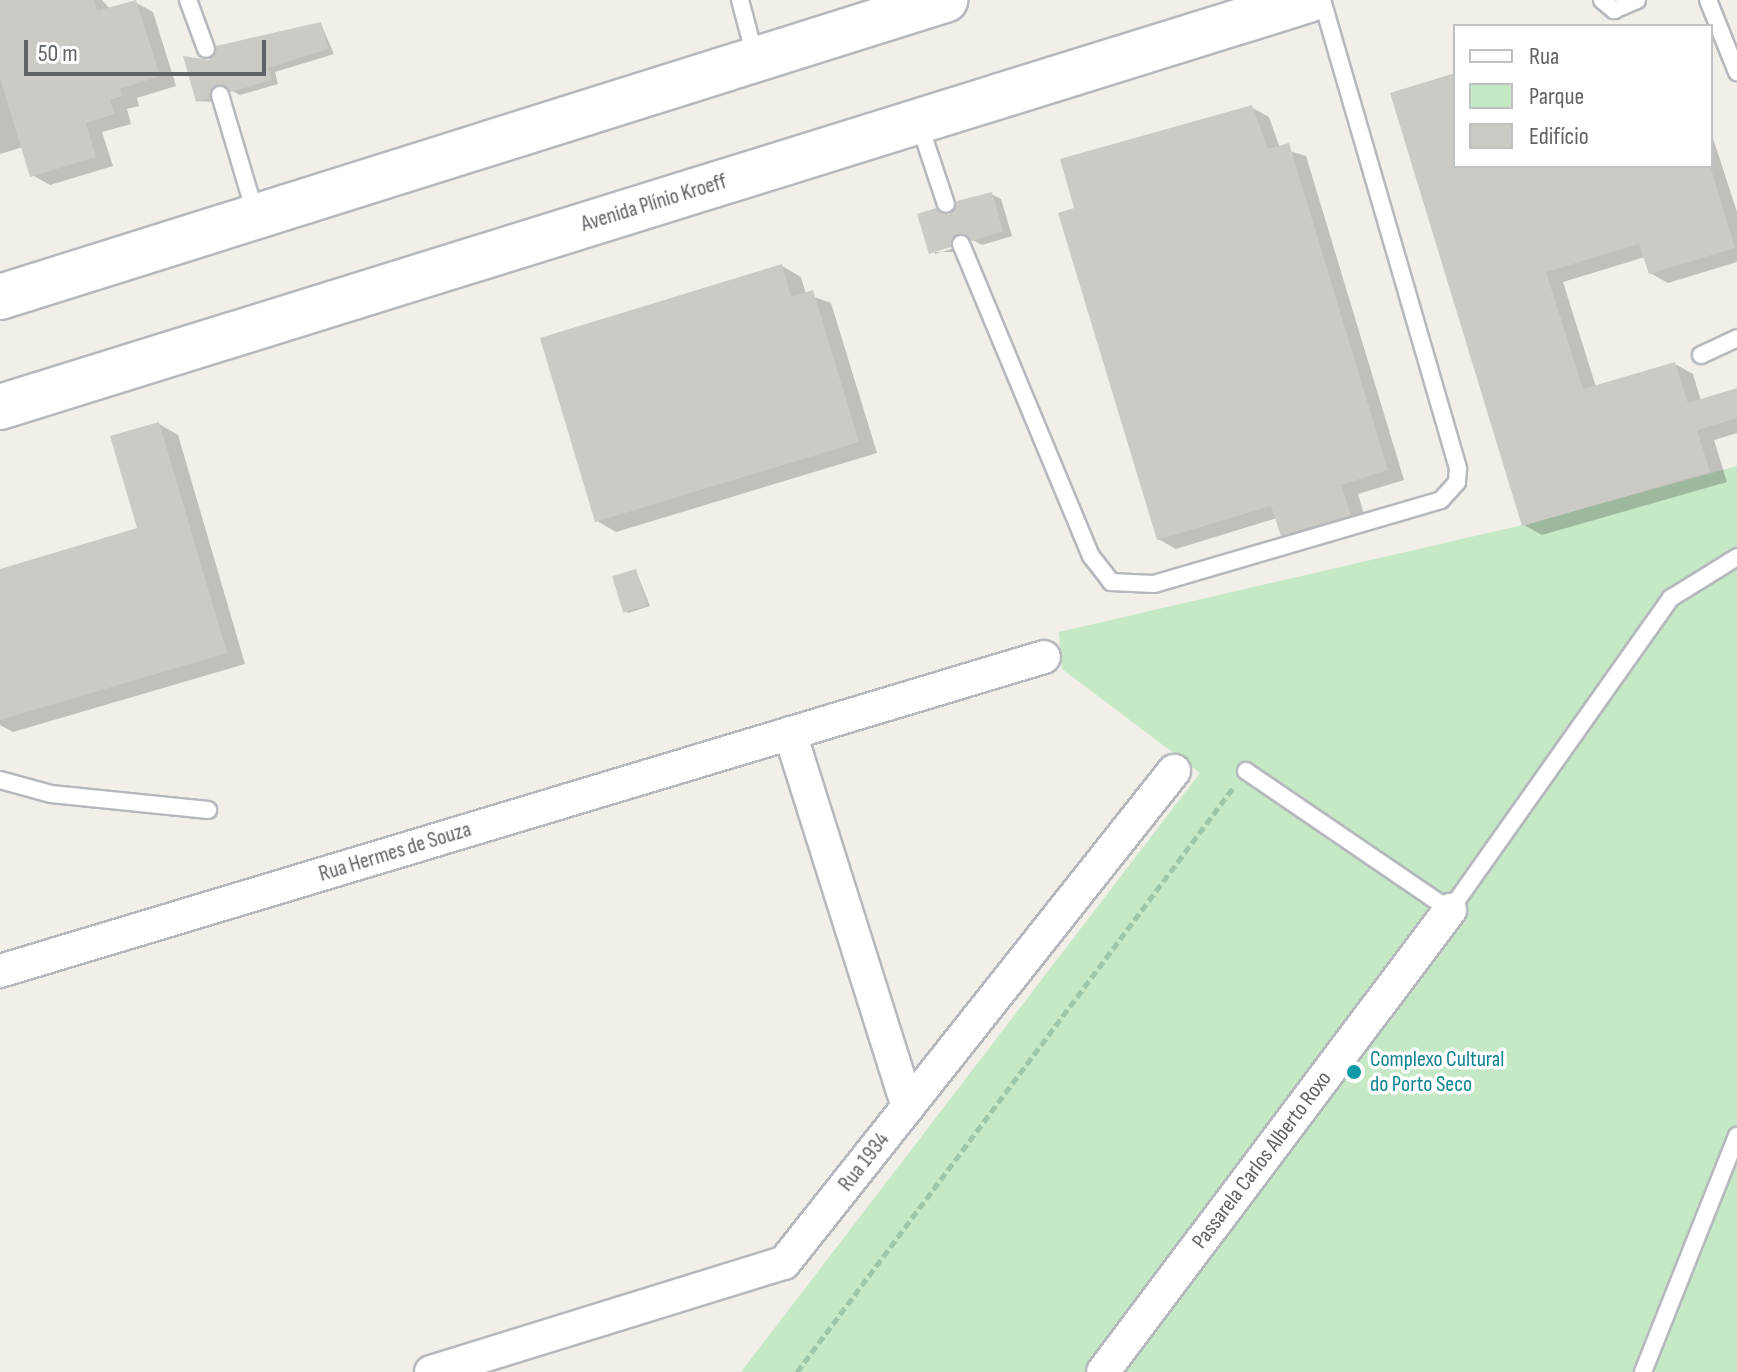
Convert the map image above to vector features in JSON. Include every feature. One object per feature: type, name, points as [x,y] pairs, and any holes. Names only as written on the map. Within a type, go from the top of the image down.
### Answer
[{"type":"main road","points":[[0,297],[755,57],[945,0]]},
{"type":"main road","name":"Avenida Plínio Kroeff","points":[[0,407],[1308,0]]},
{"type":"street","name":"Rua Hermes de Souza","points":[[0,971],[1044,657]]},
{"type":"street","points":[[790,733],[908,1107]]},
{"type":"street","name":"Rua 1934","points":[[431,1372],[771,1271],[908,1107],[1174,771]]},
{"type":"street","name":"Passarela Carlos Alberto Roxo","points":[[1103,1372],[1450,910]]},
{"type":"lane","points":[[188,0],[206,49]]},
{"type":"lane","points":[[740,0],[755,57]]},
{"type":"lane","points":[[961,244],[1091,556],[1111,582],[1154,584],[1441,500],[1457,482],[1458,468],[1322,0]]},
{"type":"lane","points":[[1602,0],[1614,10],[1637,0]]},
{"type":"lane","points":[[1708,0],[1737,72]]},
{"type":"lane","points":[[220,95],[256,216]]},
{"type":"lane","points":[[919,121],[946,204]]},
{"type":"lane","points":[[1701,355],[1737,338]]},
{"type":"lane","points":[[1246,771],[1450,910],[1671,598],[1737,557]]},
{"type":"lane","points":[[0,780],[51,794],[208,810]]},
{"type":"lane","points":[[1643,1372],[1737,1136]]},
{"type":"path","points":[[797,1372],[1246,771]]},
{"type":"green space","name":"Complexo Cultural do Porto Seco","points":[[1737,466],[1737,1372],[741,1372],[1200,773],[1062,669],[1059,632],[1527,524]]},
{"type":"building","points":[[0,0],[94,0],[97,11],[136,0],[160,76],[120,89],[122,96],[110,100],[115,114],[86,123],[96,157],[30,177],[0,78]]},
{"type":"building","points":[[321,22],[328,49],[268,68],[271,80],[231,92],[216,85],[210,98],[196,102],[183,56],[209,60],[216,46]]},
{"type":"building","points":[[1453,74],[1453,168],[1711,168],[1735,248],[1649,274],[1639,244],[1546,272],[1583,389],[1675,362],[1688,403],[1737,388],[1737,418],[1697,430],[1710,472],[1522,526],[1390,93]]},
{"type":"building","points":[[1252,105],[1268,149],[1289,143],[1388,470],[1341,485],[1351,515],[1281,536],[1271,506],[1157,540],[1058,213],[1074,208],[1060,159]]},
{"type":"building","points":[[992,192],[1003,231],[972,241],[958,234],[951,247],[929,254],[917,214],[936,208],[949,215],[957,201]]},
{"type":"building","points":[[782,264],[791,297],[813,290],[859,442],[595,522],[540,338]]},
{"type":"building","points":[[159,422],[227,653],[0,720],[0,569],[137,528],[110,436]]},
{"type":"building","points":[[636,569],[647,605],[623,613],[612,576]]},
{"type":"place","name":"Complexo Cultural do Porto Seco","points":[[1354,1072]]}]
